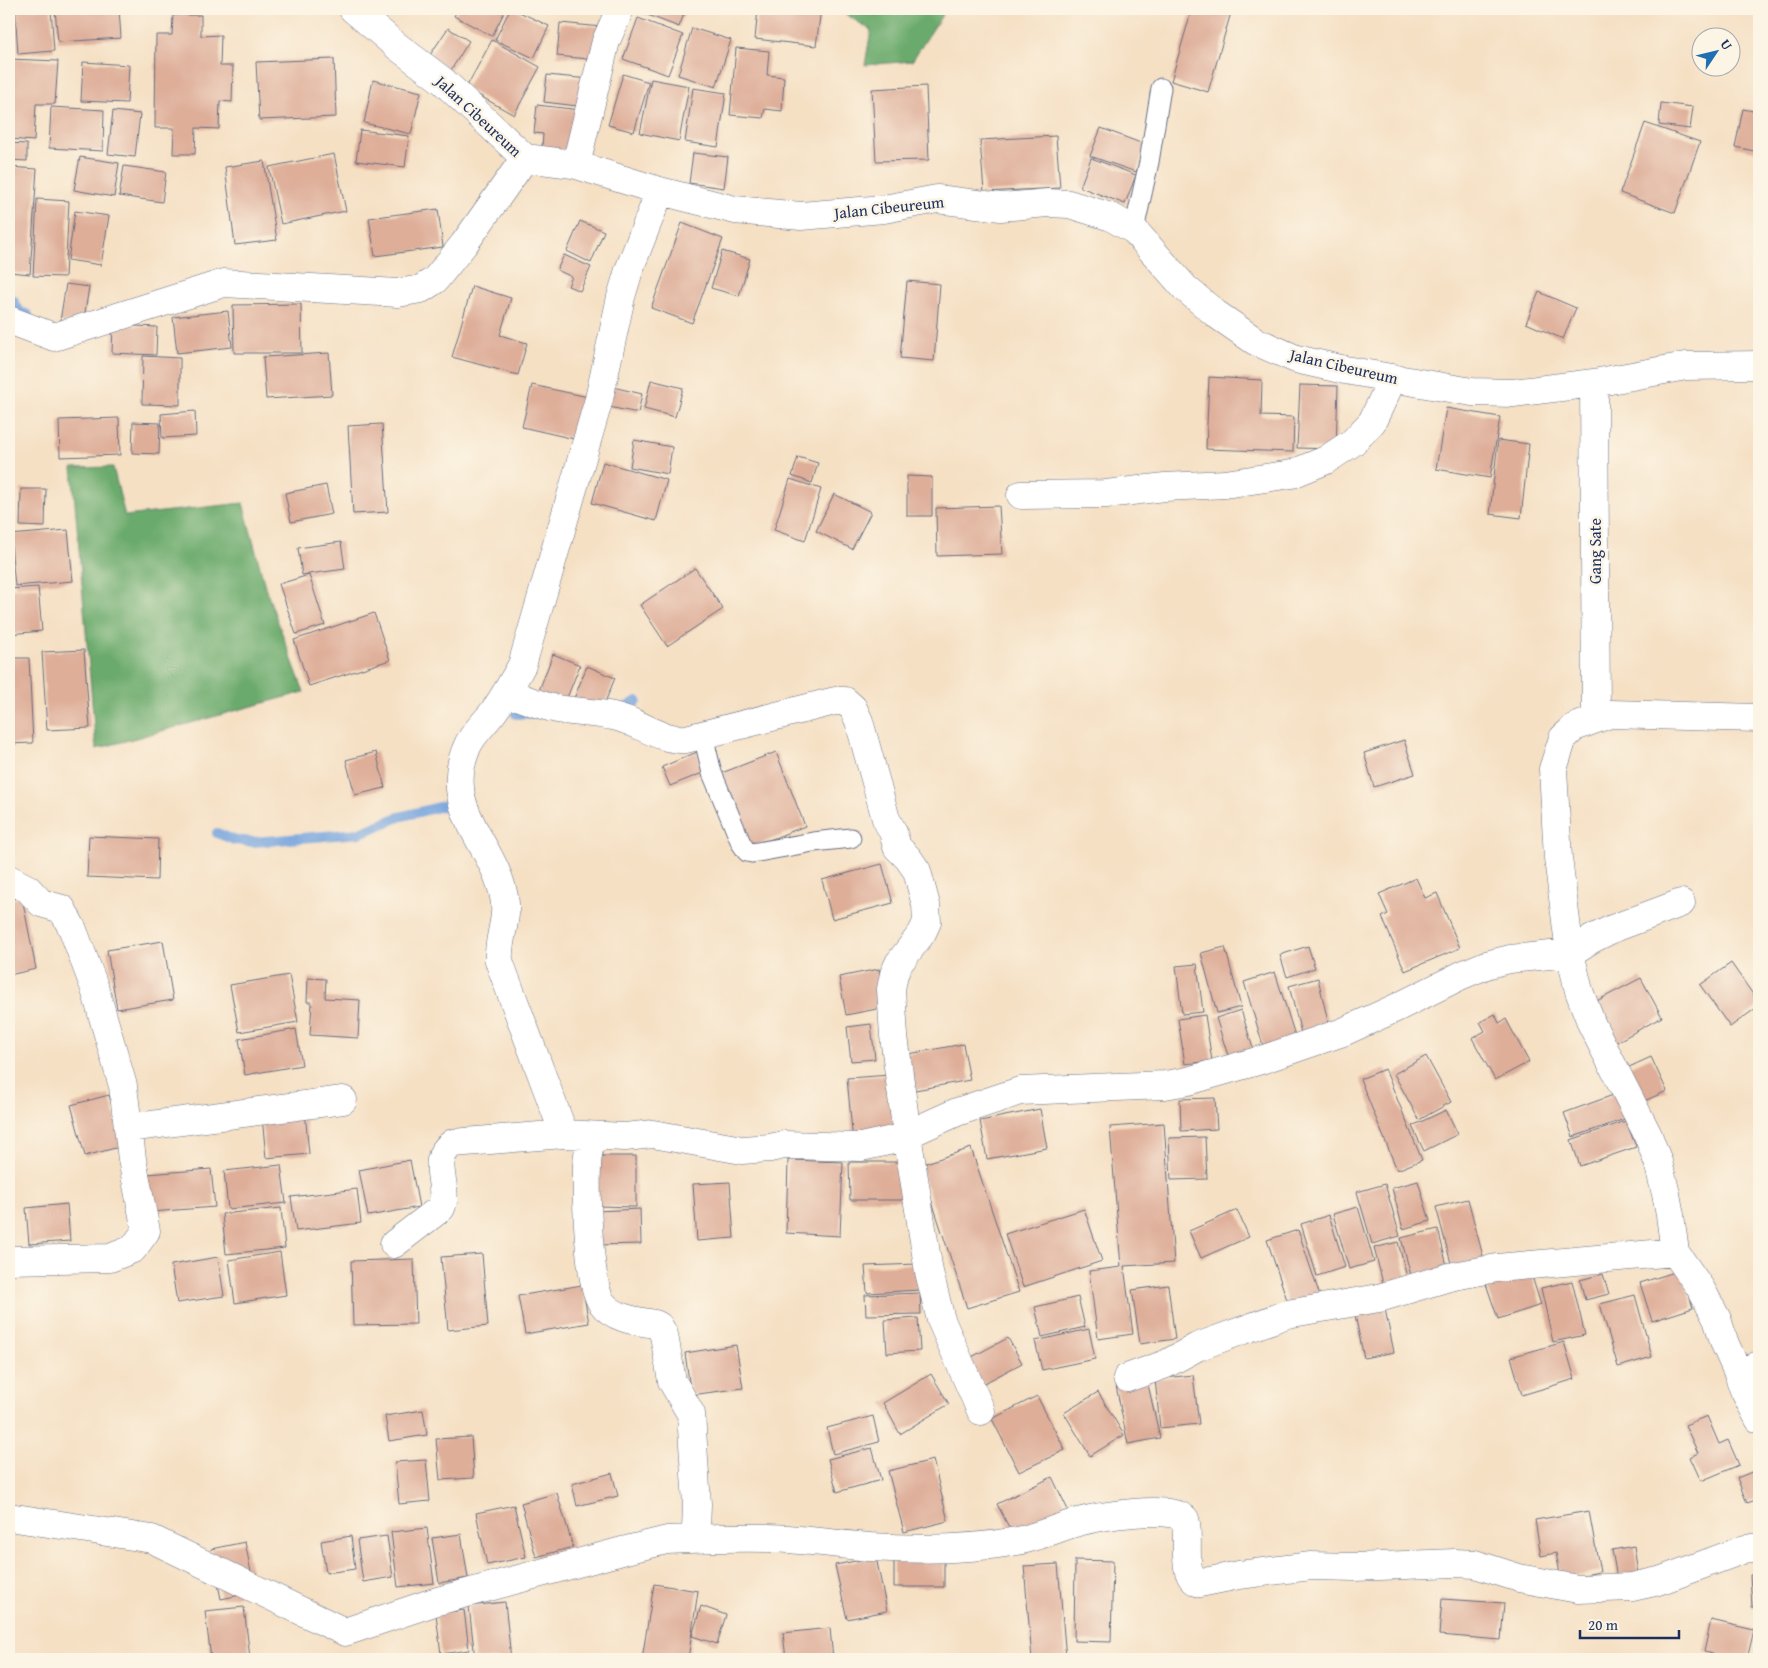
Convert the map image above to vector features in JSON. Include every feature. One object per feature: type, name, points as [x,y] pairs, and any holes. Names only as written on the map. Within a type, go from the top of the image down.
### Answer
[{"type":"street","name":"Jalan Cibeureum","points":[[353,9],[398,47],[444,81],[525,158],[573,164],[660,191],[735,210],[801,216],[884,209],[937,199],[1001,207],[1048,203],[1069,204],[1111,217],[1134,230],[1185,288],[1216,314],[1256,341],[1296,358],[1472,392],[1512,393],[1594,383],[1686,366],[1759,365]]},
{"type":"street","points":[[573,164],[578,152],[606,41],[620,9]]},
{"type":"street","points":[[9,320],[54,337],[224,282],[398,293],[421,289],[435,280],[464,244],[525,158]]},
{"type":"street","points":[[564,1134],[498,961],[499,943],[505,918],[505,899],[501,884],[469,822],[461,801],[460,774],[467,746],[508,692],[522,665],[599,399],[621,297],[629,270],[660,191]]},
{"type":"street","points":[[1022,495],[1106,494],[1165,487],[1225,484],[1292,474],[1326,460],[1353,442],[1372,422],[1394,378]]},
{"type":"street","name":"Gang Sate","points":[[1594,383],[1596,718]]},
{"type":"street","points":[[508,692],[541,705],[614,716],[638,724],[656,734],[677,740],[835,701],[845,701],[853,708],[859,721],[886,819],[893,832],[897,848],[908,858],[916,871],[926,905],[927,922],[922,934],[899,963],[894,974],[891,988],[894,1036],[928,1272],[941,1320],[981,1410]]},
{"type":"street","points":[[1759,718],[1610,714],[1575,727],[1563,738],[1553,769],[1558,858],[1570,953],[1579,991],[1592,1025],[1648,1135],[1658,1162],[1670,1215],[1674,1252],[1701,1289],[1717,1319],[1725,1344],[1749,1369],[1744,1390],[1759,1419]]},
{"type":"street","points":[[9,879],[28,889],[41,903],[62,909],[73,930],[94,986],[123,1086],[132,1159],[146,1231],[134,1249],[110,1258],[9,1260]]},
{"type":"street","points":[[394,1244],[441,1208],[444,1199],[440,1160],[443,1153],[453,1143],[564,1134],[625,1137],[653,1134],[742,1150],[784,1145],[861,1147],[879,1144],[907,1135],[957,1112],[1020,1091],[1149,1086],[1188,1081],[1261,1060],[1343,1032],[1398,1007],[1462,974],[1510,959],[1570,953],[1612,929],[1681,902]]},
{"type":"street","points":[[128,1128],[343,1100]]},
{"type":"street","points":[[591,1136],[587,1165],[592,1272],[597,1294],[603,1304],[626,1319],[659,1326],[664,1335],[672,1381],[691,1414],[697,1504],[696,1530],[688,1538]]},
{"type":"street","points":[[1127,1378],[1166,1364],[1197,1347],[1287,1314],[1379,1298],[1449,1277],[1497,1268],[1674,1252]]},
{"type":"street","points":[[9,1517],[152,1539],[345,1632],[434,1602],[626,1550],[667,1540],[688,1538],[768,1538],[871,1547],[932,1549],[982,1547],[1036,1537],[1079,1522],[1099,1518],[1126,1513],[1158,1512],[1177,1514],[1185,1518],[1188,1544],[1187,1566],[1192,1579],[1200,1583],[1240,1575],[1311,1566],[1355,1567],[1455,1562],[1474,1564],[1519,1578],[1578,1589],[1632,1587],[1659,1581],[1745,1550],[1759,1547]]},
{"type":"lane","points":[[1134,230],[1149,162],[1160,88]]},
{"type":"lane","points":[[703,735],[712,773],[742,843],[748,852],[752,853],[813,842],[851,838]]},
{"type":"green space","points":[[837,9],[946,9],[912,61],[865,65],[871,30]]},
{"type":"green space","points":[[113,467],[125,516],[243,503],[266,590],[304,692],[96,749],[72,468]]},
{"type":"building","points":[[15,9],[51,9],[54,51],[18,54]]},
{"type":"building","points":[[55,9],[119,9],[121,38],[58,42]]},
{"type":"building","points":[[458,9],[506,9],[492,36],[454,16]]},
{"type":"building","points":[[510,9],[549,26],[534,58],[495,40]]},
{"type":"building","points":[[641,9],[686,9],[679,27],[640,12]]},
{"type":"building","points":[[758,9],[821,9],[816,46],[755,39]]},
{"type":"building","points":[[1192,9],[1232,9],[1208,92],[1171,81]]},
{"type":"building","points":[[173,15],[201,15],[201,36],[221,35],[220,66],[233,66],[232,102],[220,101],[219,129],[196,128],[195,154],[173,154],[174,128],[155,128],[156,35],[172,35]]},
{"type":"building","points":[[638,18],[683,35],[668,75],[623,59]]},
{"type":"building","points":[[9,20],[11,20],[11,50],[9,50]]},
{"type":"building","points":[[560,23],[602,27],[599,60],[557,56]]},
{"type":"building","points":[[448,28],[469,41],[448,75],[426,61]]},
{"type":"building","points":[[692,28],[731,40],[716,87],[678,75]]},
{"type":"building","points":[[492,40],[540,67],[514,115],[466,88]]},
{"type":"building","points":[[736,48],[769,51],[767,75],[784,77],[782,111],[765,109],[763,118],[730,115]]},
{"type":"building","points":[[9,59],[58,61],[55,104],[36,104],[34,141],[9,139]]},
{"type":"building","points":[[334,59],[336,117],[259,120],[256,62]]},
{"type":"building","points":[[83,62],[129,65],[127,103],[81,101]]},
{"type":"building","points":[[623,74],[649,82],[634,132],[608,125]]},
{"type":"building","points":[[547,75],[589,79],[586,107],[544,102]]},
{"type":"building","points":[[651,79],[689,86],[679,141],[640,133]]},
{"type":"building","points":[[373,80],[421,92],[411,134],[364,123]]},
{"type":"building","points":[[926,86],[929,160],[876,161],[872,89]]},
{"type":"building","points":[[693,88],[726,93],[718,147],[685,142]]},
{"type":"building","points":[[1661,103],[1693,107],[1690,129],[1659,125]]},
{"type":"building","points":[[537,105],[581,110],[570,150],[542,148],[543,134],[534,133]]},
{"type":"building","points":[[51,107],[104,110],[103,151],[49,148]]},
{"type":"building","points":[[1743,109],[1759,112],[1759,152],[1735,147]]},
{"type":"building","points":[[113,111],[140,114],[135,157],[108,154]]},
{"type":"building","points":[[1645,123],[1700,142],[1675,213],[1620,193]]},
{"type":"building","points":[[1101,128],[1146,145],[1136,172],[1090,156]]},
{"type":"building","points":[[360,130],[409,136],[405,167],[356,161]]},
{"type":"building","points":[[1056,136],[1060,188],[984,192],[980,140]]},
{"type":"building","points":[[9,143],[27,144],[27,161],[9,160]]},
{"type":"building","points":[[693,153],[728,157],[724,188],[689,183]]},
{"type":"building","points":[[334,154],[346,211],[281,224],[269,167]]},
{"type":"building","points":[[80,157],[119,163],[114,197],[74,190]]},
{"type":"building","points":[[1091,158],[1136,175],[1125,204],[1080,187]]},
{"type":"building","points":[[264,161],[277,240],[235,245],[225,167]]},
{"type":"building","points":[[124,166],[166,172],[162,202],[119,196]]},
{"type":"building","points":[[9,167],[37,169],[30,274],[9,272]]},
{"type":"building","points":[[37,199],[69,201],[65,277],[33,276]]},
{"type":"building","points":[[438,209],[443,247],[375,256],[369,218]]},
{"type":"building","points":[[75,211],[109,216],[101,265],[68,260]]},
{"type":"building","points":[[580,221],[604,231],[591,263],[567,251]]},
{"type":"building","points":[[682,223],[723,239],[692,323],[651,308]]},
{"type":"building","points":[[722,251],[750,259],[739,296],[711,288]]},
{"type":"building","points":[[564,255],[591,267],[580,291],[568,286],[572,277],[557,270]]},
{"type":"building","points":[[907,281],[940,284],[934,361],[900,358]]},
{"type":"building","points":[[66,284],[89,287],[83,325],[60,321]]},
{"type":"building","points":[[472,286],[511,298],[500,335],[527,343],[518,375],[452,357]]},
{"type":"building","points":[[1539,292],[1576,308],[1563,339],[1526,323]]},
{"type":"building","points":[[301,304],[302,353],[234,353],[233,305]]},
{"type":"building","points":[[228,311],[232,347],[177,353],[173,317]]},
{"type":"building","points":[[113,325],[157,327],[156,355],[112,353]]},
{"type":"building","points":[[329,353],[332,395],[266,399],[263,357]]},
{"type":"building","points":[[143,356],[180,358],[180,405],[142,404]]},
{"type":"building","points":[[1209,377],[1262,380],[1261,416],[1294,417],[1293,452],[1206,449]]},
{"type":"building","points":[[651,380],[683,388],[675,417],[644,409]]},
{"type":"building","points":[[532,385],[593,398],[583,441],[522,427]]},
{"type":"building","points":[[1300,385],[1338,386],[1336,449],[1297,448]]},
{"type":"building","points":[[613,387],[642,394],[638,413],[609,407]]},
{"type":"building","points":[[1446,408],[1500,417],[1490,478],[1436,469]]},
{"type":"building","points":[[195,411],[196,436],[162,438],[161,414]]},
{"type":"building","points":[[119,418],[120,455],[60,457],[59,420]]},
{"type":"building","points":[[133,422],[160,423],[159,454],[132,453]]},
{"type":"building","points":[[382,424],[388,512],[353,514],[348,426]]},
{"type":"building","points":[[634,440],[672,447],[668,474],[630,467]]},
{"type":"building","points":[[1498,440],[1529,444],[1521,518],[1490,514]]},
{"type":"building","points":[[798,457],[818,463],[812,483],[792,476]]},
{"type":"building","points":[[603,462],[667,480],[656,521],[592,503]]},
{"type":"building","points":[[907,476],[932,477],[932,516],[907,516]]},
{"type":"building","points":[[790,479],[821,489],[805,541],[774,530]]},
{"type":"building","points":[[326,485],[332,514],[291,522],[285,493]]},
{"type":"building","points":[[21,489],[46,489],[45,527],[20,526]]},
{"type":"building","points":[[834,494],[871,512],[852,549],[816,531]]},
{"type":"building","points":[[999,506],[1002,554],[937,556],[936,508]]},
{"type":"building","points":[[68,530],[73,581],[15,586],[10,535]]},
{"type":"building","points":[[341,542],[345,569],[302,575],[298,548]]},
{"type":"building","points":[[695,568],[723,609],[667,646],[640,605]]},
{"type":"building","points":[[309,575],[325,625],[296,634],[279,584]]},
{"type":"building","points":[[38,587],[42,631],[9,634],[9,589]]},
{"type":"building","points":[[374,613],[390,660],[309,686],[294,640]]},
{"type":"building","points":[[84,650],[90,728],[47,730],[42,652]]},
{"type":"building","points":[[553,654],[580,665],[565,703],[538,693]]},
{"type":"building","points":[[9,658],[29,658],[33,743],[9,744]]},
{"type":"building","points":[[587,666],[615,678],[601,712],[573,701]]},
{"type":"building","points":[[1404,740],[1415,774],[1374,787],[1364,753]]},
{"type":"building","points":[[376,752],[385,788],[355,795],[346,760]]},
{"type":"building","points":[[697,752],[705,772],[670,786],[662,767]]},
{"type":"building","points":[[776,752],[805,826],[749,848],[719,774]]},
{"type":"building","points":[[89,836],[158,839],[157,880],[87,877]]},
{"type":"building","points":[[882,864],[893,903],[832,919],[822,880]]},
{"type":"building","points":[[1416,878],[1425,898],[1437,893],[1460,948],[1405,971],[1382,917],[1388,914],[1379,894]]},
{"type":"building","points":[[22,897],[36,969],[9,975],[9,900]]},
{"type":"building","points":[[163,941],[173,1000],[117,1009],[107,950]]},
{"type":"building","points":[[1308,946],[1315,968],[1287,977],[1280,955]]},
{"type":"building","points":[[1225,947],[1241,1007],[1217,1013],[1201,953]]},
{"type":"building","points":[[1731,963],[1759,1003],[1759,1006],[1730,1027],[1700,985]]},
{"type":"building","points":[[1197,964],[1203,1012],[1182,1014],[1176,966]]},
{"type":"building","points":[[879,969],[887,1007],[846,1015],[839,977]]},
{"type":"building","points":[[1275,972],[1297,1042],[1265,1052],[1244,982]]},
{"type":"building","points":[[289,975],[298,1022],[239,1032],[230,985]]},
{"type":"building","points":[[308,978],[326,979],[325,998],[360,1000],[358,1038],[310,1035],[312,1002],[307,1002]]},
{"type":"building","points":[[1318,978],[1329,1026],[1301,1033],[1289,986]]},
{"type":"building","points":[[1641,978],[1662,1017],[1613,1044],[1591,1004]]},
{"type":"building","points":[[1241,1010],[1256,1058],[1231,1065],[1216,1018]]},
{"type":"building","points":[[1495,1014],[1499,1023],[1506,1019],[1529,1062],[1495,1080],[1472,1038],[1485,1031],[1480,1022]]},
{"type":"building","points":[[1205,1015],[1212,1061],[1185,1064],[1178,1019]]},
{"type":"building","points":[[871,1024],[875,1059],[851,1061],[847,1027]]},
{"type":"building","points":[[296,1029],[302,1065],[245,1075],[239,1039]]},
{"type":"building","points":[[963,1044],[970,1080],[910,1091],[903,1055]]},
{"type":"building","points":[[1426,1056],[1451,1102],[1419,1120],[1394,1074]]},
{"type":"building","points":[[1651,1057],[1667,1091],[1642,1102],[1627,1068]]},
{"type":"building","points":[[1385,1069],[1422,1160],[1397,1170],[1360,1079]]},
{"type":"building","points":[[891,1075],[897,1138],[853,1142],[847,1078]]},
{"type":"building","points":[[1616,1094],[1625,1119],[1573,1137],[1564,1113]]},
{"type":"building","points":[[109,1095],[123,1146],[85,1156],[71,1105]]},
{"type":"building","points":[[1215,1098],[1217,1129],[1181,1131],[1180,1099]]},
{"type":"building","points":[[1040,1109],[1047,1148],[987,1159],[980,1121]]},
{"type":"building","points":[[1446,1110],[1458,1134],[1424,1151],[1412,1126]]},
{"type":"building","points":[[305,1112],[309,1154],[266,1158],[262,1116]]},
{"type":"building","points":[[1626,1121],[1636,1147],[1580,1166],[1571,1140]]},
{"type":"building","points":[[1164,1123],[1174,1263],[1124,1266],[1133,1334],[1098,1339],[1089,1271],[1121,1267],[1110,1127]]},
{"type":"building","points":[[1205,1137],[1207,1179],[1171,1180],[1169,1138]]},
{"type":"building","points":[[971,1148],[1019,1292],[967,1308],[920,1165]]},
{"type":"building","points":[[596,1156],[636,1156],[636,1207],[596,1206]]},
{"type":"building","points":[[410,1160],[419,1207],[368,1216],[359,1170]]},
{"type":"building","points":[[788,1160],[843,1162],[840,1236],[786,1233]]},
{"type":"building","points":[[849,1162],[908,1162],[909,1200],[850,1200]]},
{"type":"building","points":[[281,1165],[286,1203],[228,1209],[224,1171]]},
{"type":"building","points":[[211,1169],[215,1207],[151,1212],[147,1174]]},
{"type":"building","points":[[1418,1181],[1430,1221],[1403,1229],[1392,1188]]},
{"type":"building","points":[[730,1182],[734,1238],[697,1241],[693,1184]]},
{"type":"building","points":[[1385,1184],[1400,1236],[1372,1244],[1357,1192]]},
{"type":"building","points":[[357,1189],[361,1223],[296,1231],[291,1197]]},
{"type":"building","points":[[1468,1199],[1484,1260],[1452,1267],[1436,1207]]},
{"type":"building","points":[[67,1204],[70,1241],[29,1244],[26,1208]]},
{"type":"building","points":[[1358,1207],[1374,1262],[1349,1269],[1333,1214]]},
{"type":"building","points":[[281,1208],[285,1248],[226,1254],[222,1214]]},
{"type":"building","points":[[640,1209],[641,1244],[597,1245],[596,1211]]},
{"type":"building","points":[[1084,1209],[1102,1261],[1023,1287],[1005,1234]]},
{"type":"building","points":[[1237,1210],[1249,1237],[1201,1258],[1189,1231]]},
{"type":"building","points":[[1329,1215],[1345,1267],[1317,1276],[1301,1224]]},
{"type":"building","points":[[1438,1229],[1449,1274],[1413,1283],[1401,1238]]},
{"type":"building","points":[[1298,1230],[1321,1299],[1290,1309],[1267,1240]]},
{"type":"building","points":[[1398,1242],[1409,1285],[1385,1291],[1374,1248]]},
{"type":"building","points":[[280,1252],[286,1295],[235,1303],[229,1260]]},
{"type":"building","points":[[482,1254],[488,1326],[448,1330],[441,1257]]},
{"type":"building","points":[[218,1257],[224,1296],[177,1303],[171,1265]]},
{"type":"building","points":[[414,1259],[416,1324],[353,1325],[351,1261]]},
{"type":"building","points":[[918,1264],[920,1290],[867,1293],[865,1266]]},
{"type":"building","points":[[1530,1270],[1541,1305],[1498,1319],[1486,1284]]},
{"type":"building","points":[[1681,1270],[1693,1308],[1652,1321],[1640,1283]]},
{"type":"building","points":[[1603,1274],[1609,1294],[1585,1300],[1580,1280]]},
{"type":"building","points":[[1572,1281],[1585,1335],[1553,1342],[1541,1288]]},
{"type":"building","points":[[582,1285],[589,1323],[525,1334],[518,1296]]},
{"type":"building","points":[[1168,1285],[1175,1339],[1140,1344],[1132,1290]]},
{"type":"building","points":[[920,1293],[921,1314],[866,1315],[865,1295]]},
{"type":"building","points":[[1635,1295],[1652,1357],[1618,1367],[1600,1304]]},
{"type":"building","points":[[1078,1297],[1085,1327],[1042,1337],[1035,1307]]},
{"type":"building","points":[[1385,1309],[1394,1352],[1364,1358],[1355,1315]]},
{"type":"building","points":[[918,1318],[920,1351],[887,1353],[885,1320]]},
{"type":"building","points":[[1089,1329],[1095,1359],[1042,1370],[1035,1341]]},
{"type":"building","points":[[1008,1338],[1022,1363],[977,1387],[964,1361]]},
{"type":"building","points":[[1564,1342],[1575,1379],[1522,1395],[1511,1357]]},
{"type":"building","points":[[736,1345],[743,1388],[691,1395],[685,1353]]},
{"type":"building","points":[[931,1374],[949,1404],[900,1434],[883,1403]]},
{"type":"building","points":[[1193,1375],[1199,1424],[1160,1428],[1155,1379]]},
{"type":"building","points":[[1147,1380],[1160,1438],[1128,1444],[1116,1386]]},
{"type":"building","points":[[1098,1392],[1124,1435],[1090,1456],[1064,1413]]},
{"type":"building","points":[[1037,1396],[1065,1450],[1019,1472],[992,1419]]},
{"type":"building","points":[[423,1410],[427,1435],[389,1441],[385,1416]]},
{"type":"building","points":[[873,1416],[879,1442],[833,1454],[827,1428]]},
{"type":"building","points":[[1707,1416],[1719,1444],[1728,1440],[1739,1465],[1701,1481],[1690,1457],[1698,1453],[1685,1425]]},
{"type":"building","points":[[471,1437],[474,1478],[440,1480],[436,1439]]},
{"type":"building","points":[[872,1448],[881,1480],[837,1492],[828,1459]]},
{"type":"building","points":[[426,1460],[430,1501],[399,1504],[395,1462]]},
{"type":"building","points":[[933,1460],[948,1521],[904,1532],[888,1471]]},
{"type":"building","points":[[1759,1469],[1759,1499],[1747,1503],[1737,1478]]},
{"type":"building","points":[[612,1473],[618,1496],[577,1506],[572,1484]]},
{"type":"building","points":[[1052,1477],[1068,1510],[1014,1537],[997,1504]]},
{"type":"building","points":[[557,1493],[573,1547],[536,1557],[521,1503]]},
{"type":"building","points":[[514,1505],[526,1557],[487,1565],[476,1513]]},
{"type":"building","points":[[1589,1511],[1600,1572],[1561,1579],[1556,1553],[1541,1556],[1535,1520]]},
{"type":"building","points":[[427,1528],[434,1583],[398,1587],[391,1532]]},
{"type":"building","points":[[461,1534],[468,1578],[439,1583],[432,1538]]},
{"type":"building","points":[[351,1536],[355,1569],[326,1573],[321,1541]]},
{"type":"building","points":[[387,1536],[393,1577],[363,1582],[357,1540]]},
{"type":"building","points":[[245,1542],[255,1592],[221,1599],[211,1549]]},
{"type":"building","points":[[1634,1546],[1639,1581],[1618,1584],[1612,1550]]},
{"type":"building","points":[[876,1557],[887,1611],[847,1619],[835,1565]]},
{"type":"building","points":[[894,1560],[944,1561],[944,1587],[894,1587]]},
{"type":"building","points":[[1075,1560],[1113,1561],[1111,1642],[1074,1641]]},
{"type":"building","points":[[1058,1564],[1066,1659],[1032,1659],[1024,1566]]},
{"type":"building","points":[[1759,1574],[1759,1607],[1752,1607],[1750,1575]]},
{"type":"building","points":[[654,1584],[698,1591],[688,1659],[642,1659]]},
{"type":"building","points":[[1442,1599],[1504,1603],[1501,1640],[1439,1635]]},
{"type":"building","points":[[505,1602],[511,1659],[475,1659],[469,1606]]},
{"type":"building","points":[[701,1606],[726,1615],[717,1644],[692,1636]]},
{"type":"building","points":[[244,1607],[250,1658],[211,1659],[205,1611]]},
{"type":"building","points":[[464,1610],[469,1650],[441,1654],[436,1614]]},
{"type":"building","points":[[1711,1620],[1754,1630],[1747,1659],[1735,1659],[1704,1652]]},
{"type":"building","points":[[830,1628],[833,1659],[786,1659],[783,1633]]},
{"type":"waterway","points":[[9,299],[13,300],[20,312],[28,315]]},
{"type":"waterway","points":[[619,712],[637,701]]},
{"type":"waterway","points":[[516,714],[537,713]]},
{"type":"waterway","points":[[217,833],[234,840],[254,842],[360,833],[399,817],[455,803]]}]
